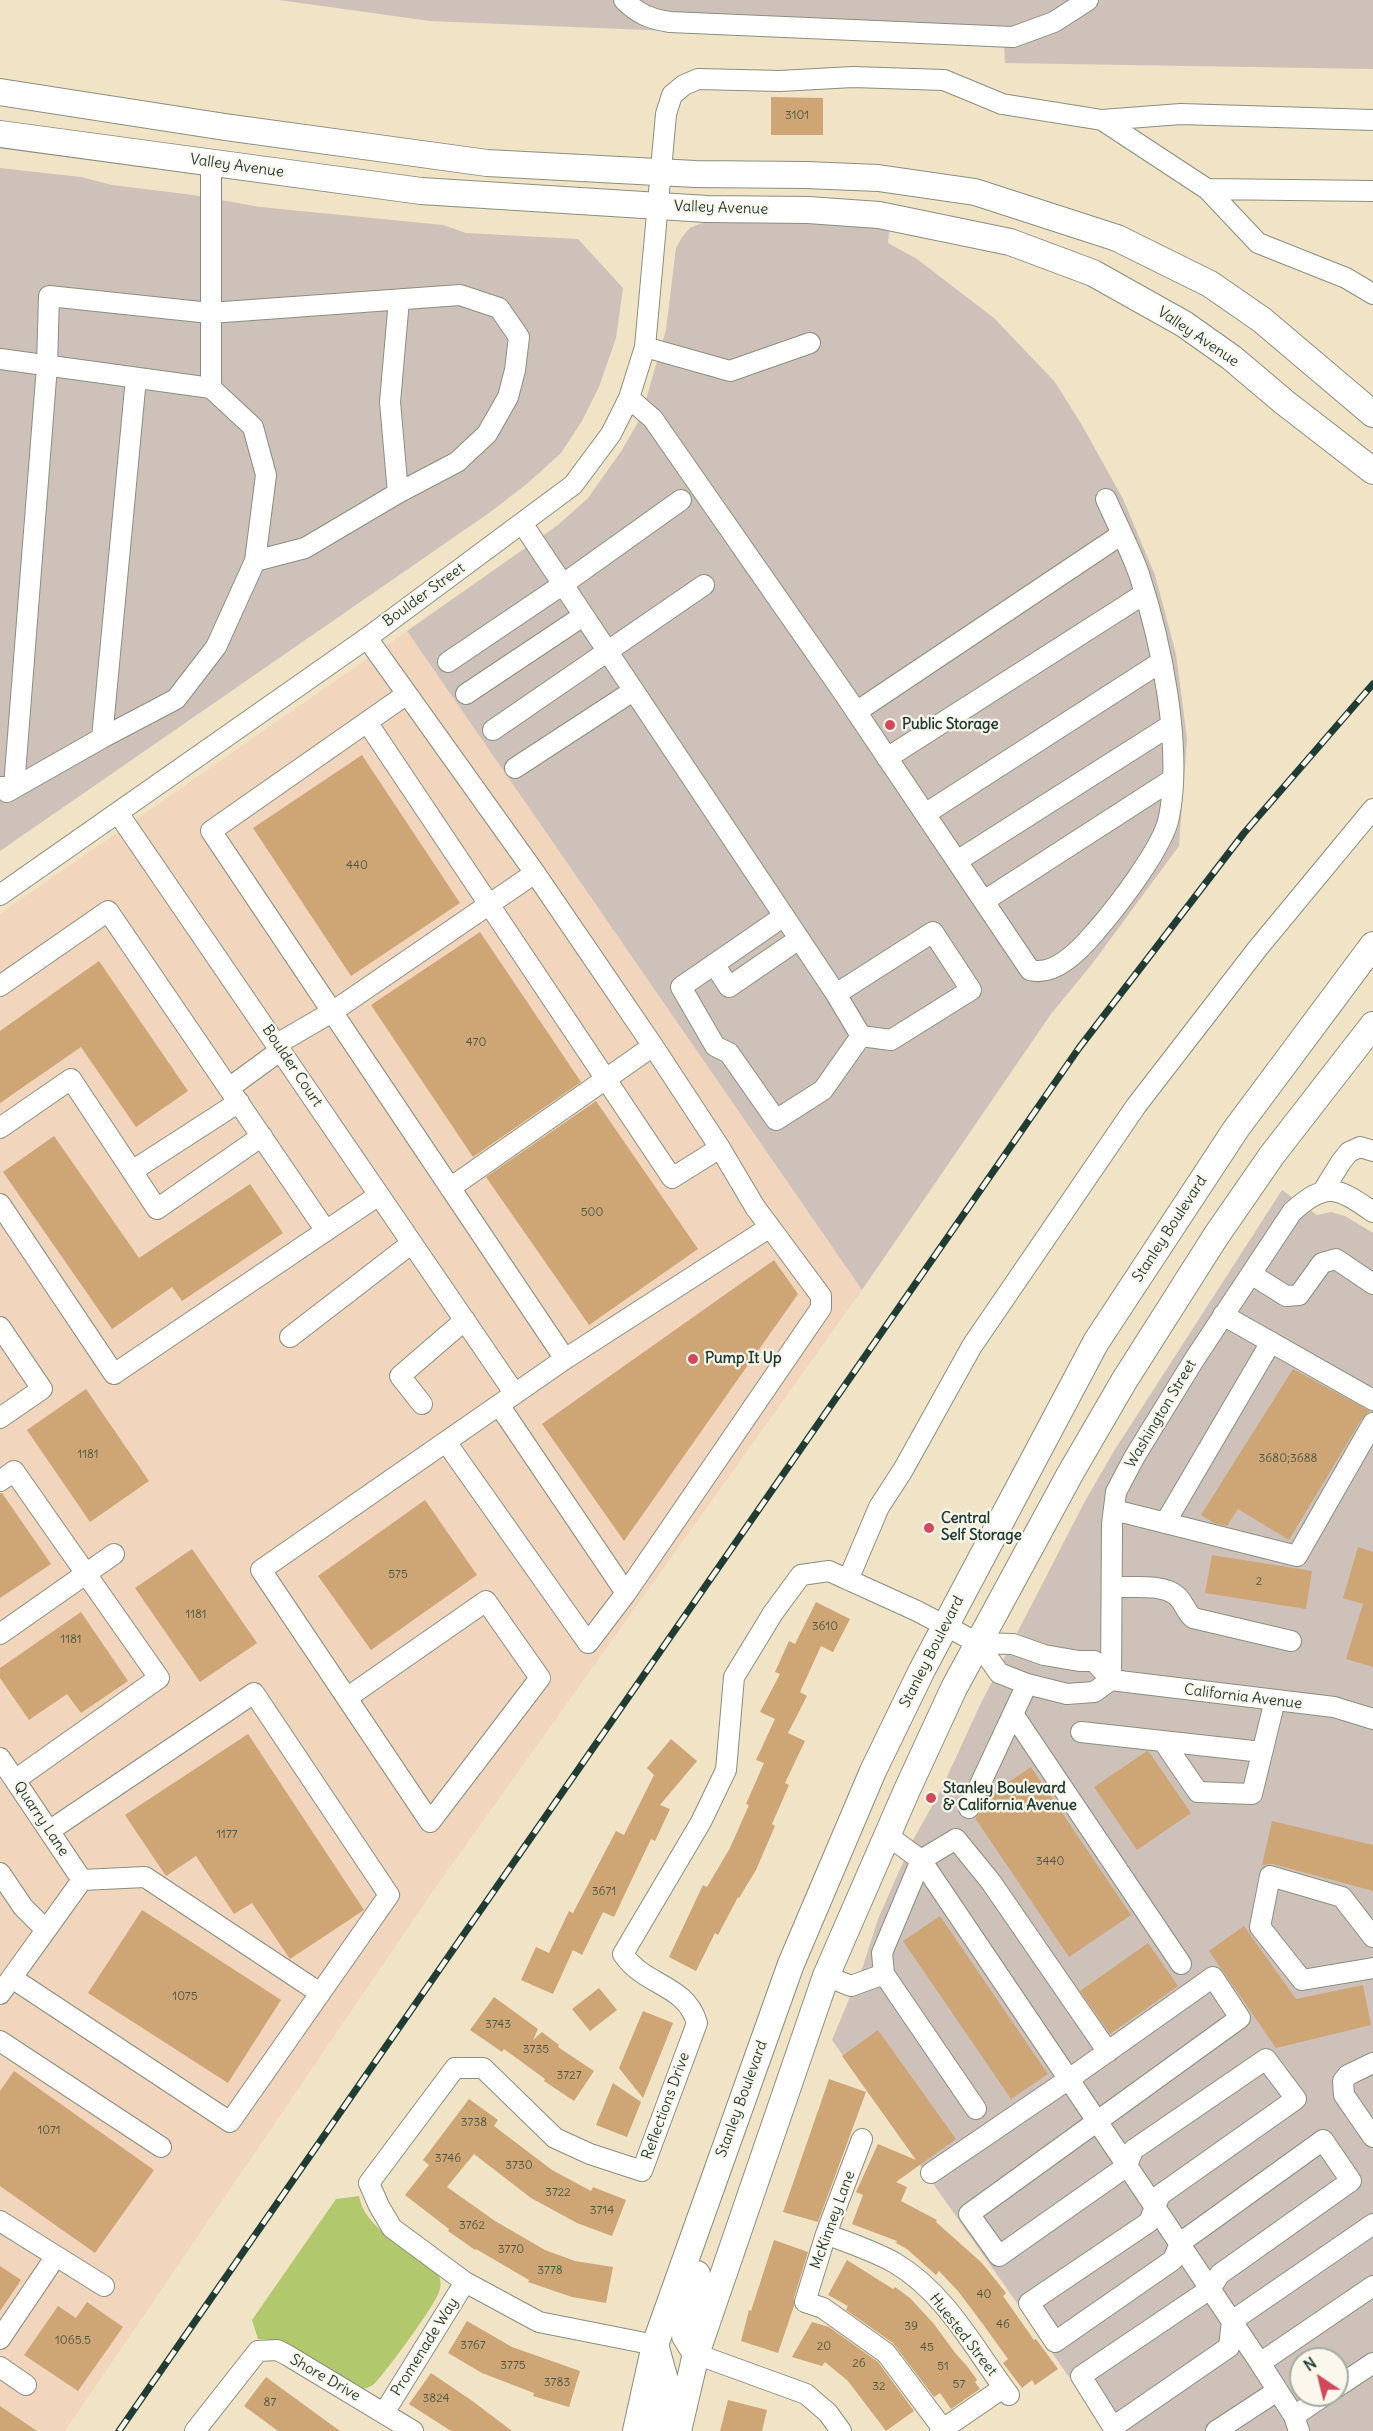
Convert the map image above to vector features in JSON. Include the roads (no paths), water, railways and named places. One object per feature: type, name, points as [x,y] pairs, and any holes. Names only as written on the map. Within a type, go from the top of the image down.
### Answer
[{"type":"main road","points":[[0,92],[214,126],[487,163],[662,172],[878,178],[975,192],[1117,238],[1210,284],[1262,320],[1373,414]]},
{"type":"main road","points":[[211,163],[214,126]]},
{"type":"main road","name":"Valley Avenue","points":[[0,134],[421,191],[707,209],[808,210],[879,215],[1010,242],[1093,273],[1184,324],[1233,358],[1284,402],[1373,471]]},
{"type":"main road","name":"Stanley Boulevard","points":[[636,2431],[655,2345],[733,2123],[791,1964],[873,1771],[945,1626],[1096,1342],[1236,1129],[1373,945]]},
{"type":"main road","points":[[678,2431],[696,2354],[826,1976],[954,1688],[1070,1474],[1136,1362],[1272,1155],[1373,1024]]},
{"type":"main road","points":[[791,1964],[826,1976]]},
{"type":"main road","points":[[696,2354],[685,2336],[685,2320],[688,2303],[722,2197],[732,2152],[733,2123]]},
{"type":"main road","points":[[655,2345],[666,2384],[658,2431]]},
{"type":"street","points":[[624,0],[636,12],[653,20],[670,22],[1013,37],[1054,22],[1088,0]]},
{"type":"street","name":"Boulder Street","points":[[0,895],[366,638],[573,484],[611,434],[629,398],[645,347],[666,114],[672,95],[684,86],[698,79],[780,81],[853,77],[944,80],[1002,104],[1102,120]]},
{"type":"street","points":[[1102,120],[1181,114],[1373,120]]},
{"type":"street","points":[[1102,120],[1207,189],[1258,243],[1346,278],[1373,294]]},
{"type":"street","points":[[211,163],[211,388]]},
{"type":"street","points":[[1207,189],[1373,191]]},
{"type":"street","points":[[5,790],[47,366],[49,296],[210,313],[460,295],[499,308],[519,337],[515,370],[508,397],[487,434],[457,462],[398,493],[305,548],[255,561]]},
{"type":"street","points":[[398,493],[390,402],[399,300]]},
{"type":"street","points":[[645,347],[730,370],[810,343]]},
{"type":"street","points":[[0,359],[211,388],[253,427],[266,475],[255,561],[216,647],[176,699],[5,790]]},
{"type":"street","points":[[102,738],[136,378]]},
{"type":"street","points":[[629,398],[653,419],[856,712],[1030,970],[1041,973],[1054,969],[1086,943],[1107,918],[1161,841],[1169,818],[1173,779],[1171,725],[1161,662],[1139,574],[1106,499]]},
{"type":"street","points":[[448,662],[562,585],[681,500]]},
{"type":"street","points":[[522,523],[836,994],[861,1036]]},
{"type":"street","points":[[856,712],[1122,534]]},
{"type":"street","points":[[493,730],[704,585]]},
{"type":"street","points":[[887,758],[1144,594]]},
{"type":"street","points":[[465,694],[583,616]]},
{"type":"street","points":[[366,638],[535,873],[653,1046],[770,1227],[821,1296],[821,1308],[626,1593],[588,1643],[446,1442]]},
{"type":"street","points":[[925,814],[1161,662]]},
{"type":"street","points":[[515,768],[633,691]]},
{"type":"street","points":[[407,694],[211,831],[565,1359]]},
{"type":"street","points":[[367,722],[672,1178],[720,1148]]},
{"type":"street","points":[[957,861],[1171,725]]},
{"type":"street","points":[[984,902],[1173,779]]},
{"type":"street","points":[[848,1580],[879,1507],[903,1470],[972,1346],[1129,1115],[1251,957],[1373,809]]},
{"type":"street","name":"Boulder Court","points":[[118,813],[515,1394]]},
{"type":"street","points":[[132,1172],[234,1095],[279,1047],[535,873]]},
{"type":"street","points":[[0,986],[108,911],[326,1231]]},
{"type":"street","points":[[784,916],[681,987],[715,1046],[729,1053],[776,1120],[823,1090],[861,1036]]},
{"type":"street","points":[[836,994],[933,932],[971,990],[891,1040],[861,1036]]},
{"type":"street","points":[[714,964],[729,987],[799,939]]},
{"type":"street","points":[[450,1188],[653,1046]]},
{"type":"street","points":[[0,1128],[71,1079],[157,1209],[262,1136]]},
{"type":"street","points":[[1323,1191],[1349,1152],[1360,1146],[1373,1151]]},
{"type":"street","points":[[1323,1191],[1343,1191],[1373,1212]]},
{"type":"street","name":"Washington Street","points":[[1111,1680],[1116,1492],[1223,1315],[1292,1212],[1304,1201],[1323,1191]]},
{"type":"street","points":[[0,1204],[114,1374],[379,1195]]},
{"type":"street","points":[[348,1697],[486,1601],[540,1678],[430,1822],[261,1570],[565,1359],[770,1227]]},
{"type":"street","points":[[290,1337],[412,1243]]},
{"type":"street","points":[[1251,1274],[1286,1296],[1299,1294],[1322,1263],[1336,1259],[1373,1284]]},
{"type":"street","points":[[1223,1315],[1373,1400]]},
{"type":"street","points":[[422,1404],[400,1376],[465,1320]]},
{"type":"street","points":[[0,1328],[42,1389],[0,1418]]},
{"type":"street","points":[[1165,1523],[1271,1342]]},
{"type":"street","points":[[499,1405],[626,1593]]},
{"type":"street","points":[[1114,1510],[1297,1556],[1373,1423]]},
{"type":"street","points":[[0,1481],[14,1471],[159,1678],[15,1780]]},
{"type":"street","points":[[0,1634],[114,1554]]},
{"type":"street","name":"Reflections Drive","points":[[655,2345],[540,2322],[465,2282],[392,2228],[369,2183],[455,2068],[483,2068],[555,2138],[590,2154],[642,2171],[697,2023],[694,2011],[684,1998],[632,1968],[623,1954],[701,1822],[726,1770],[734,1677],[773,1613],[801,1575],[829,1571],[945,1626]]},
{"type":"street","points":[[1112,1587],[1162,1589],[1178,1596],[1185,1610],[1193,1618],[1291,1641]]},
{"type":"street","points":[[945,1626],[978,1643],[1013,1644],[1044,1655],[1094,1661],[1111,1680],[1094,1692],[1067,1694],[1027,1684],[999,1673],[978,1643]]},
{"type":"street","name":"California Avenue","points":[[1111,1680],[1334,1707],[1373,1719]]},
{"type":"street","points":[[969,1808],[1027,1684]]},
{"type":"street","points":[[12,1978],[230,2122],[389,1895],[254,1693],[49,1831]]},
{"type":"street","points":[[1163,1741],[1198,1792],[1252,1794],[1275,1700]]},
{"type":"street","points":[[1013,1714],[1181,1964]]},
{"type":"street","points":[[1082,1732],[1262,1752]]},
{"type":"street","name":"Quarry Lane","points":[[0,1758],[82,1880]]},
{"type":"street","points":[[887,1835],[921,1860],[1099,2121],[1260,2363],[1297,2424],[1313,2407]]},
{"type":"street","points":[[976,2109],[884,1974],[882,1953],[921,1860],[956,1839],[991,1882],[1107,2052]]},
{"type":"street","points":[[0,1873],[23,1907],[46,1929]]},
{"type":"street","points":[[1373,1937],[1342,1897],[1270,1876],[1260,1927],[1302,1980],[1373,1968]]},
{"type":"street","points":[[0,1994],[82,1880],[145,1877],[320,1993]]},
{"type":"street","points":[[826,1976],[851,1986],[884,1974]]},
{"type":"street","points":[[930,2173],[1070,2079],[1214,1977],[1240,2018],[969,2214],[999,2256],[1127,2166],[1132,2150],[1266,2059],[1296,2099],[1160,2195],[1149,2222],[1029,2303],[1055,2342],[1173,2260],[1180,2243],[1323,2140],[1351,2181],[1220,2274],[1210,2289],[1081,2376],[1113,2427],[1229,2347],[1232,2321],[1373,2224]]},
{"type":"street","points":[[0,2041],[161,2147]]},
{"type":"street","points":[[1373,2063],[1348,2075],[1343,2081],[1344,2095],[1373,2137]]},
{"type":"street","name":"McKinney Lane","points":[[862,2139],[826,2234],[805,2302],[824,2308],[886,2353],[941,2430]]},
{"type":"street","points":[[0,2222],[104,2286]]},
{"type":"street","name":"Huested Street","points":[[826,2234],[895,2263],[934,2294],[968,2337],[1006,2392],[941,2430]]},
{"type":"street","points":[[0,2339],[56,2256]]},
{"type":"street","name":"Promenade Way","points":[[413,2431],[384,2413],[465,2282]]},
{"type":"street","points":[[1260,2363],[1373,2286]]},
{"type":"street","name":"Shore Drive","points":[[195,2431],[258,2351],[277,2350],[384,2413]]},
{"type":"street","points":[[696,2354],[806,2394],[828,2413],[841,2431]]},
{"type":"street","points":[[1349,2379],[1373,2363]]},
{"type":"street","points":[[0,2367],[26,2385]]},
{"type":"street","points":[[1216,2431],[1276,2391]]},
{"type":"railway","points":[[119,2431],[1079,1048],[1244,833],[1373,684]]},
{"type":"place","name":"Public Storage","points":[[890,725]]},
{"type":"place","name":"Pump It Up","points":[[693,1359]]},
{"type":"place","name":"Central Self Storage","points":[[929,1528]]},
{"type":"place","name":"Stanley Boulevard & California Avenue","points":[[931,1798]]}]
